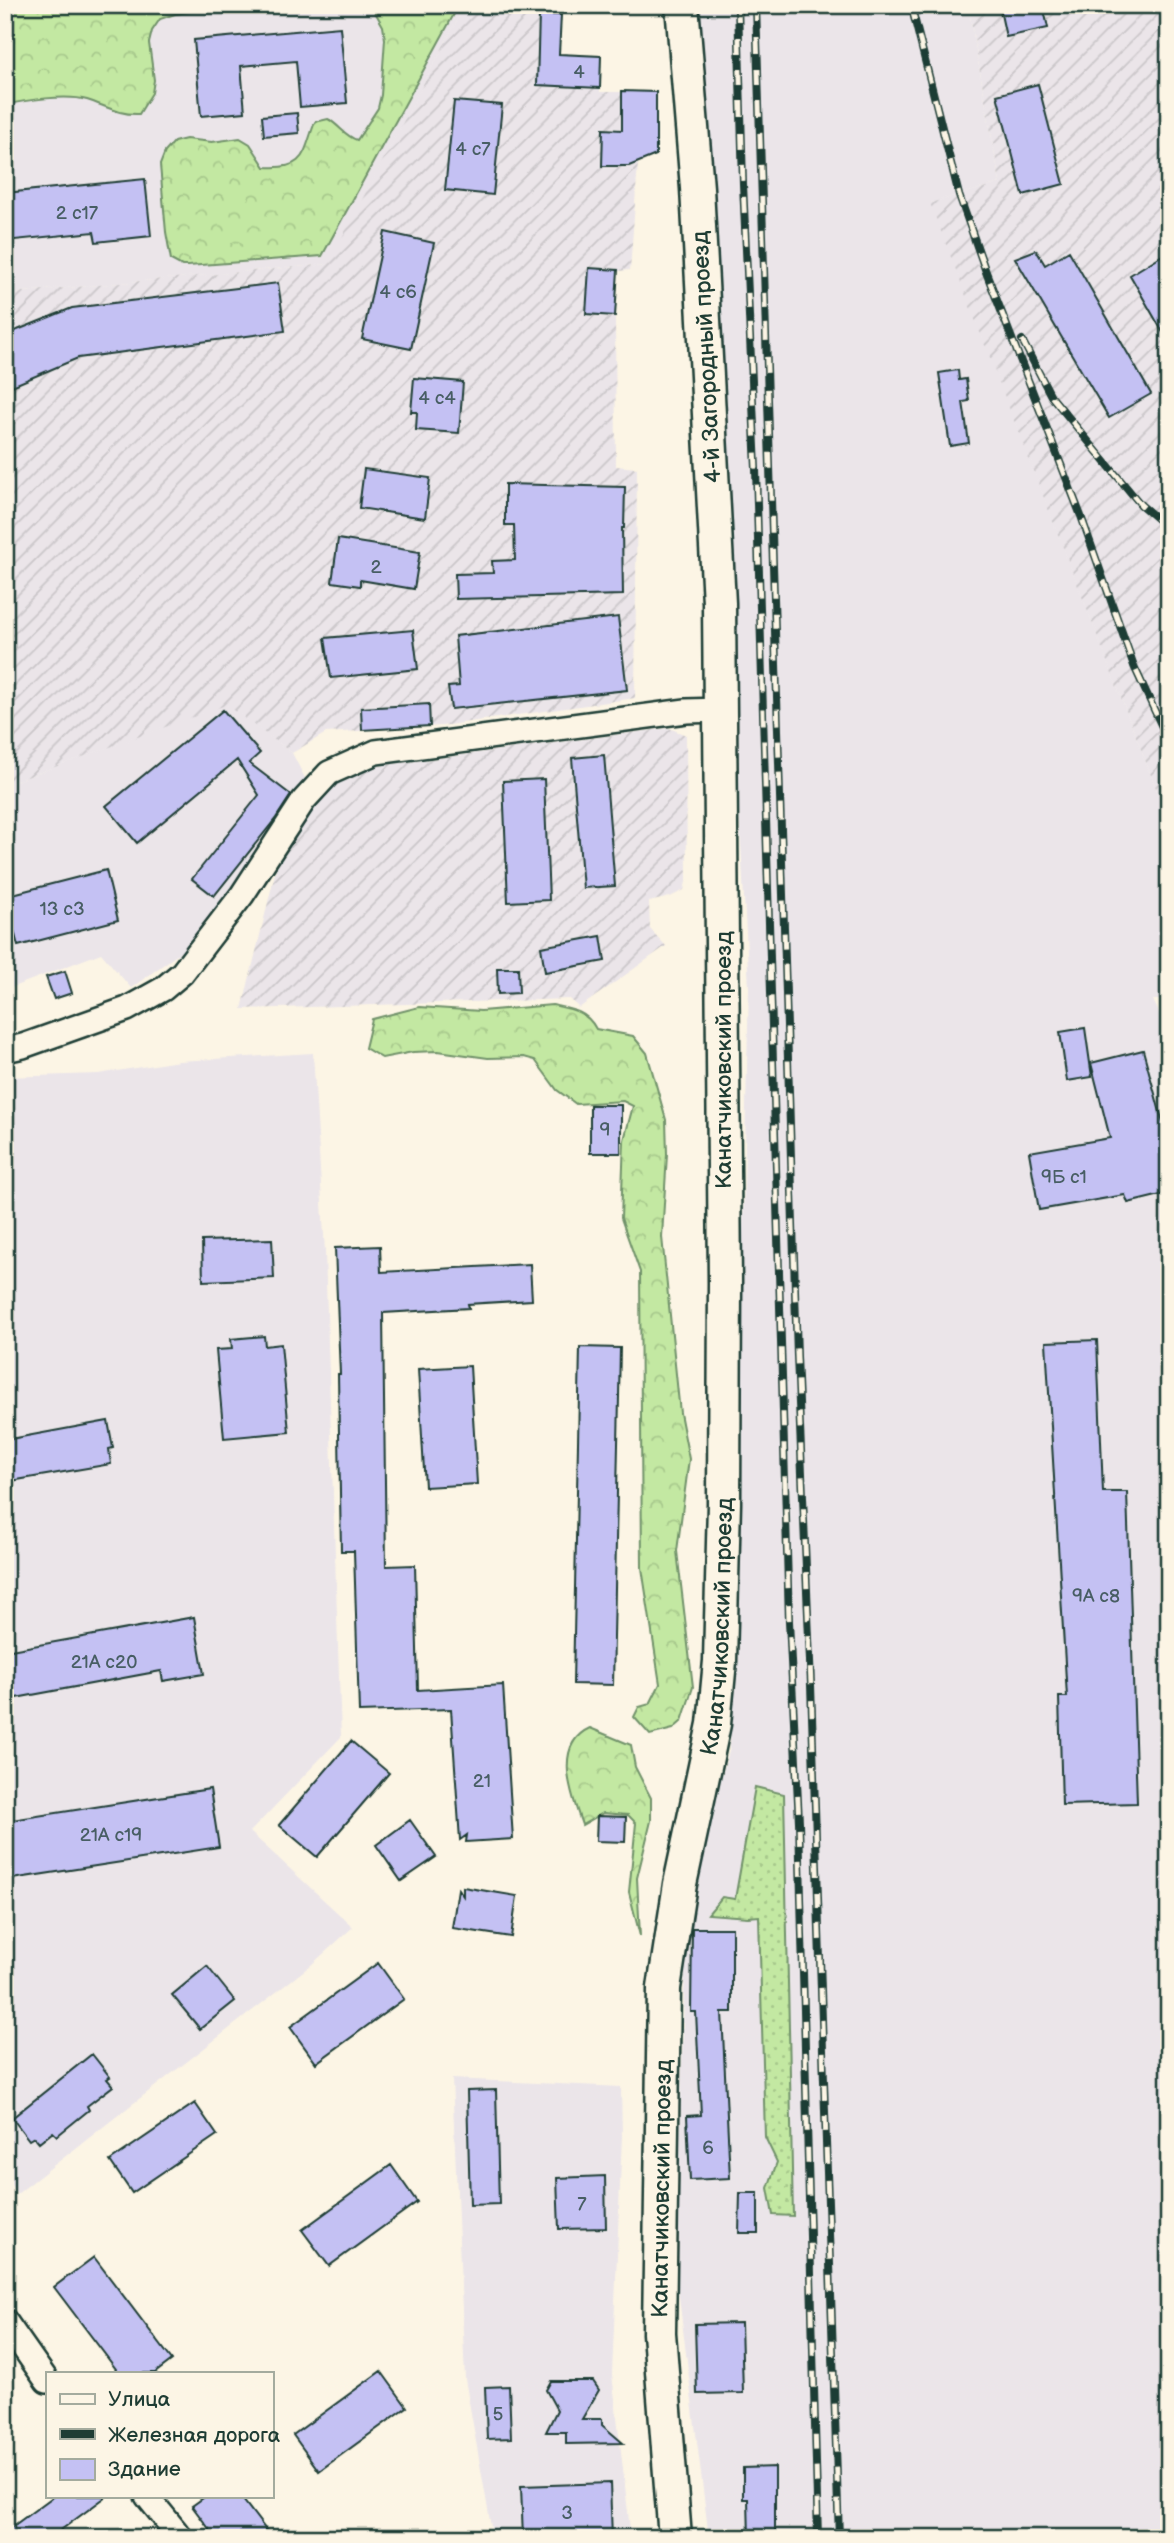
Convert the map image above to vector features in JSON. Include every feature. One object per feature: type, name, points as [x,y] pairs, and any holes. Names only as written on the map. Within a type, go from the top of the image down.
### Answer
[{"type":"street","name":"4-й Загородный проезд","points":[[682,5],[697,188],[719,603],[721,710]]},
{"type":"street","points":[[5,1050],[127,1009],[163,989],[182,973],[242,895],[304,800],[329,773],[376,752],[686,711],[721,710]]},
{"type":"street","name":"Канатчиковский проезд","points":[[675,2538],[659,2333],[664,1988],[680,1884],[715,1724],[720,1661],[725,1282],[721,710]]},
{"type":"street","points":[[5,2320],[46,2380]]},
{"type":"street","points":[[149,2498],[181,2538]]},
{"type":"shaded area","points":[[5,5],[465,5],[329,264],[22,292],[5,299]]},
{"type":"shaded area","points":[[465,5],[537,5],[540,14],[561,15],[559,54],[600,88],[600,92],[656,92],[656,155],[638,163],[630,270],[618,271],[615,316],[616,466],[637,468],[635,698],[441,726],[326,733],[292,753],[226,705],[5,785],[5,300],[22,292],[328,264]]},
{"type":"shaded area","points":[[694,5],[968,5],[1000,183],[931,203],[1169,822],[1169,1000],[1153,1000],[1169,1034],[1169,2538],[709,2538],[676,2273],[687,1894],[730,1748],[749,987]]},
{"type":"shaded area","points":[[968,5],[1169,5],[1169,822],[930,203],[1000,183]]},
{"type":"shaded area","points":[[226,704],[292,753],[306,780],[302,791],[192,944],[131,988],[101,953],[5,990],[5,785]]},
{"type":"shaded area","points":[[669,728],[686,735],[687,878],[684,890],[649,902],[650,929],[666,946],[579,1008],[570,999],[242,1009],[280,853],[306,814],[331,784],[363,768]]},
{"type":"shaded area","points":[[313,1053],[325,1252],[341,1737],[250,1832],[353,1927],[311,1965],[17,2194],[5,2176],[5,1077],[98,1074],[179,1061]]},
{"type":"shaded area","points":[[452,2079],[621,2087],[622,2136],[612,2374],[631,2538],[493,2538],[465,2379]]},
{"type":"green space","points":[[5,5],[240,5],[175,14],[160,19],[152,31],[149,43],[154,80],[152,93],[139,114],[113,110],[79,98],[34,100],[5,105]]},
{"type":"green space","points":[[371,5],[459,5],[322,256],[188,266],[171,260],[160,165],[165,152],[174,142],[186,139],[212,142],[240,138],[250,144],[265,167],[279,167],[296,162],[301,157],[315,122],[328,119],[357,140],[378,108],[381,95],[385,39],[383,26]]},
{"type":"green space","points":[[552,1005],[583,1015],[596,1029],[633,1036],[647,1053],[666,1120],[667,1154],[662,1237],[680,1413],[689,1459],[677,1551],[693,1687],[682,1721],[673,1729],[650,1735],[634,1717],[639,1707],[650,1704],[660,1684],[642,1568],[640,1272],[621,1218],[624,1140],[633,1106],[623,1101],[576,1104],[557,1090],[535,1060],[524,1057],[488,1058],[438,1051],[413,1052],[382,1058],[365,1048],[372,1019],[419,1007],[481,1011]]},
{"type":"green space","points":[[590,1728],[631,1745],[635,1767],[651,1798],[651,1821],[637,1878],[640,1936],[629,1892],[636,1823],[628,1815],[603,1813],[582,1825],[570,1786],[568,1759],[571,1746],[578,1736]]},
{"type":"green space","points":[[755,1787],[784,1794],[793,2216],[773,2215],[768,2188],[777,2162],[765,2137],[759,1916],[708,1914],[722,1897],[735,1899]]},
{"type":"building","points":[[999,5],[1043,5],[1048,28],[1006,37]]},
{"type":"building","points":[[539,14],[561,15],[559,54],[601,56],[600,88],[537,85]]},
{"type":"building","points":[[340,27],[347,103],[300,107],[296,61],[241,66],[245,112],[201,116],[194,40]]},
{"type":"building","points":[[1038,84],[1064,184],[1023,195],[997,95]]},
{"type":"building","points":[[622,91],[656,92],[656,155],[629,166],[602,166],[603,129],[622,130]]},
{"type":"building","points":[[454,101],[502,105],[493,195],[445,190]]},
{"type":"building","points":[[297,113],[299,133],[264,136],[262,116]]},
{"type":"building","points":[[145,179],[151,236],[96,242],[94,232],[5,241],[5,193]]},
{"type":"building","points":[[385,232],[434,243],[411,349],[362,339]]},
{"type":"building","points":[[1036,250],[1045,265],[1069,251],[1151,394],[1109,418],[1015,258]]},
{"type":"building","points":[[1169,251],[1169,343],[1130,275]]},
{"type":"building","points":[[589,268],[618,270],[615,316],[586,314]]},
{"type":"building","points":[[278,283],[285,331],[78,358],[5,389],[5,335],[72,308]]},
{"type":"building","points":[[958,370],[959,380],[966,379],[969,401],[963,402],[969,443],[950,446],[939,373]]},
{"type":"building","points":[[414,378],[463,382],[459,433],[416,430],[417,412],[411,412]]},
{"type":"building","points":[[364,469],[430,478],[425,518],[359,508]]},
{"type":"building","points":[[505,484],[625,487],[622,528],[623,595],[456,599],[455,574],[493,573],[492,561],[515,560],[514,525],[505,525]]},
{"type":"building","points":[[338,539],[420,552],[414,589],[360,580],[360,586],[332,582]]},
{"type":"building","points":[[618,617],[627,690],[451,709],[448,687],[459,686],[455,636]]},
{"type":"building","points":[[413,630],[418,669],[331,678],[325,638]]},
{"type":"building","points":[[429,704],[430,726],[362,730],[361,708]]},
{"type":"building","points":[[223,710],[260,753],[249,763],[291,795],[214,896],[192,879],[259,795],[237,760],[137,843],[106,806]]},
{"type":"building","points":[[604,755],[615,886],[583,888],[572,758]]},
{"type":"building","points":[[544,779],[549,900],[508,902],[503,781]]},
{"type":"building","points":[[106,870],[118,920],[18,946],[5,896]]},
{"type":"building","points":[[601,936],[605,961],[545,972],[541,947]]},
{"type":"building","points":[[497,968],[518,968],[519,993],[498,994]]},
{"type":"building","points":[[65,971],[72,993],[54,999],[46,977]]},
{"type":"building","points":[[1085,1028],[1092,1077],[1067,1081],[1060,1032]]},
{"type":"building","points":[[1143,1050],[1169,1145],[1169,1193],[1128,1203],[1125,1195],[1039,1210],[1029,1152],[1110,1138],[1091,1063]]},
{"type":"building","points":[[590,1105],[621,1105],[621,1153],[590,1153]]},
{"type":"building","points":[[272,1239],[274,1278],[203,1281],[202,1241]]},
{"type":"building","points":[[380,1246],[381,1272],[530,1264],[532,1300],[468,1304],[469,1308],[383,1313],[386,1566],[415,1565],[418,1690],[503,1685],[513,1839],[466,1842],[467,1835],[460,1840],[451,1709],[359,1712],[354,1551],[341,1551],[340,1374],[335,1248]]},
{"type":"building","points":[[264,1336],[265,1346],[281,1344],[289,1432],[224,1438],[216,1350],[232,1349],[231,1339]]},
{"type":"building","points":[[1097,1340],[1103,1492],[1127,1492],[1137,1803],[1062,1805],[1059,1697],[1067,1697],[1046,1342]]},
{"type":"building","points":[[580,1347],[620,1348],[613,1685],[573,1684]]},
{"type":"building","points":[[470,1366],[477,1484],[425,1487],[418,1369]]},
{"type":"building","points":[[108,1421],[113,1448],[109,1449],[111,1464],[5,1482],[5,1440]]},
{"type":"building","points":[[194,1617],[204,1674],[163,1681],[161,1671],[5,1700],[5,1651]]},
{"type":"building","points":[[351,1741],[389,1773],[317,1857],[279,1825]]},
{"type":"building","points":[[210,1789],[219,1847],[5,1880],[5,1821]]},
{"type":"building","points":[[597,1816],[626,1817],[625,1842],[596,1841]]},
{"type":"building","points":[[410,1820],[436,1857],[401,1881],[376,1845]]},
{"type":"building","points":[[463,1887],[517,1896],[511,1937],[452,1928],[458,1889],[463,1896]]},
{"type":"building","points":[[692,1928],[732,1928],[732,2012],[722,2012],[730,2178],[690,2180],[687,2116],[701,2115],[696,2012],[691,2012]]},
{"type":"building","points":[[378,1963],[404,1999],[316,2063],[290,2027]]},
{"type":"building","points":[[207,1966],[235,2001],[200,2029],[172,1995]]},
{"type":"building","points":[[92,2054],[110,2077],[107,2079],[113,2086],[87,2106],[89,2110],[57,2136],[53,2132],[39,2143],[34,2137],[29,2140],[12,2118]]},
{"type":"building","points":[[496,2090],[499,2204],[470,2205],[467,2091]]},
{"type":"building","points":[[195,2103],[217,2135],[132,2193],[110,2161]]},
{"type":"building","points":[[391,2165],[417,2202],[329,2266],[302,2230]]},
{"type":"building","points":[[605,2176],[606,2228],[559,2229],[557,2178]]},
{"type":"building","points":[[740,2193],[758,2193],[758,2233],[739,2233]]},
{"type":"building","points":[[94,2257],[172,2360],[156,2372],[118,2372],[54,2287]]},
{"type":"building","points":[[741,2323],[743,2393],[697,2394],[695,2324]]},
{"type":"building","points":[[381,2371],[407,2407],[319,2471],[293,2435]]},
{"type":"building","points":[[551,2381],[593,2381],[599,2390],[582,2419],[602,2419],[602,2425],[623,2443],[566,2444],[566,2432],[546,2432],[557,2410],[546,2390]]},
{"type":"building","points":[[509,2386],[511,2438],[487,2439],[485,2387]]},
{"type":"building","points":[[775,2467],[775,2538],[749,2538],[748,2499],[743,2499],[743,2468]]},
{"type":"building","points":[[610,2483],[612,2538],[523,2538],[521,2486]]},
{"type":"building","points":[[51,2498],[104,2498],[50,2538],[5,2538],[5,2532]]},
{"type":"building","points":[[203,2498],[242,2498],[272,2538],[216,2538],[192,2506]]},
{"type":"railway","points":[[738,5],[756,469],[789,1621],[799,1822],[818,2538]]},
{"type":"railway","points":[[756,5],[797,1356],[811,1685],[839,2538]]},
{"type":"railway","points":[[911,5],[959,195],[986,272],[1081,516],[1134,666],[1169,742]]},
{"type":"railway","points":[[1022,340],[1051,396],[1141,505],[1169,529]]}]
